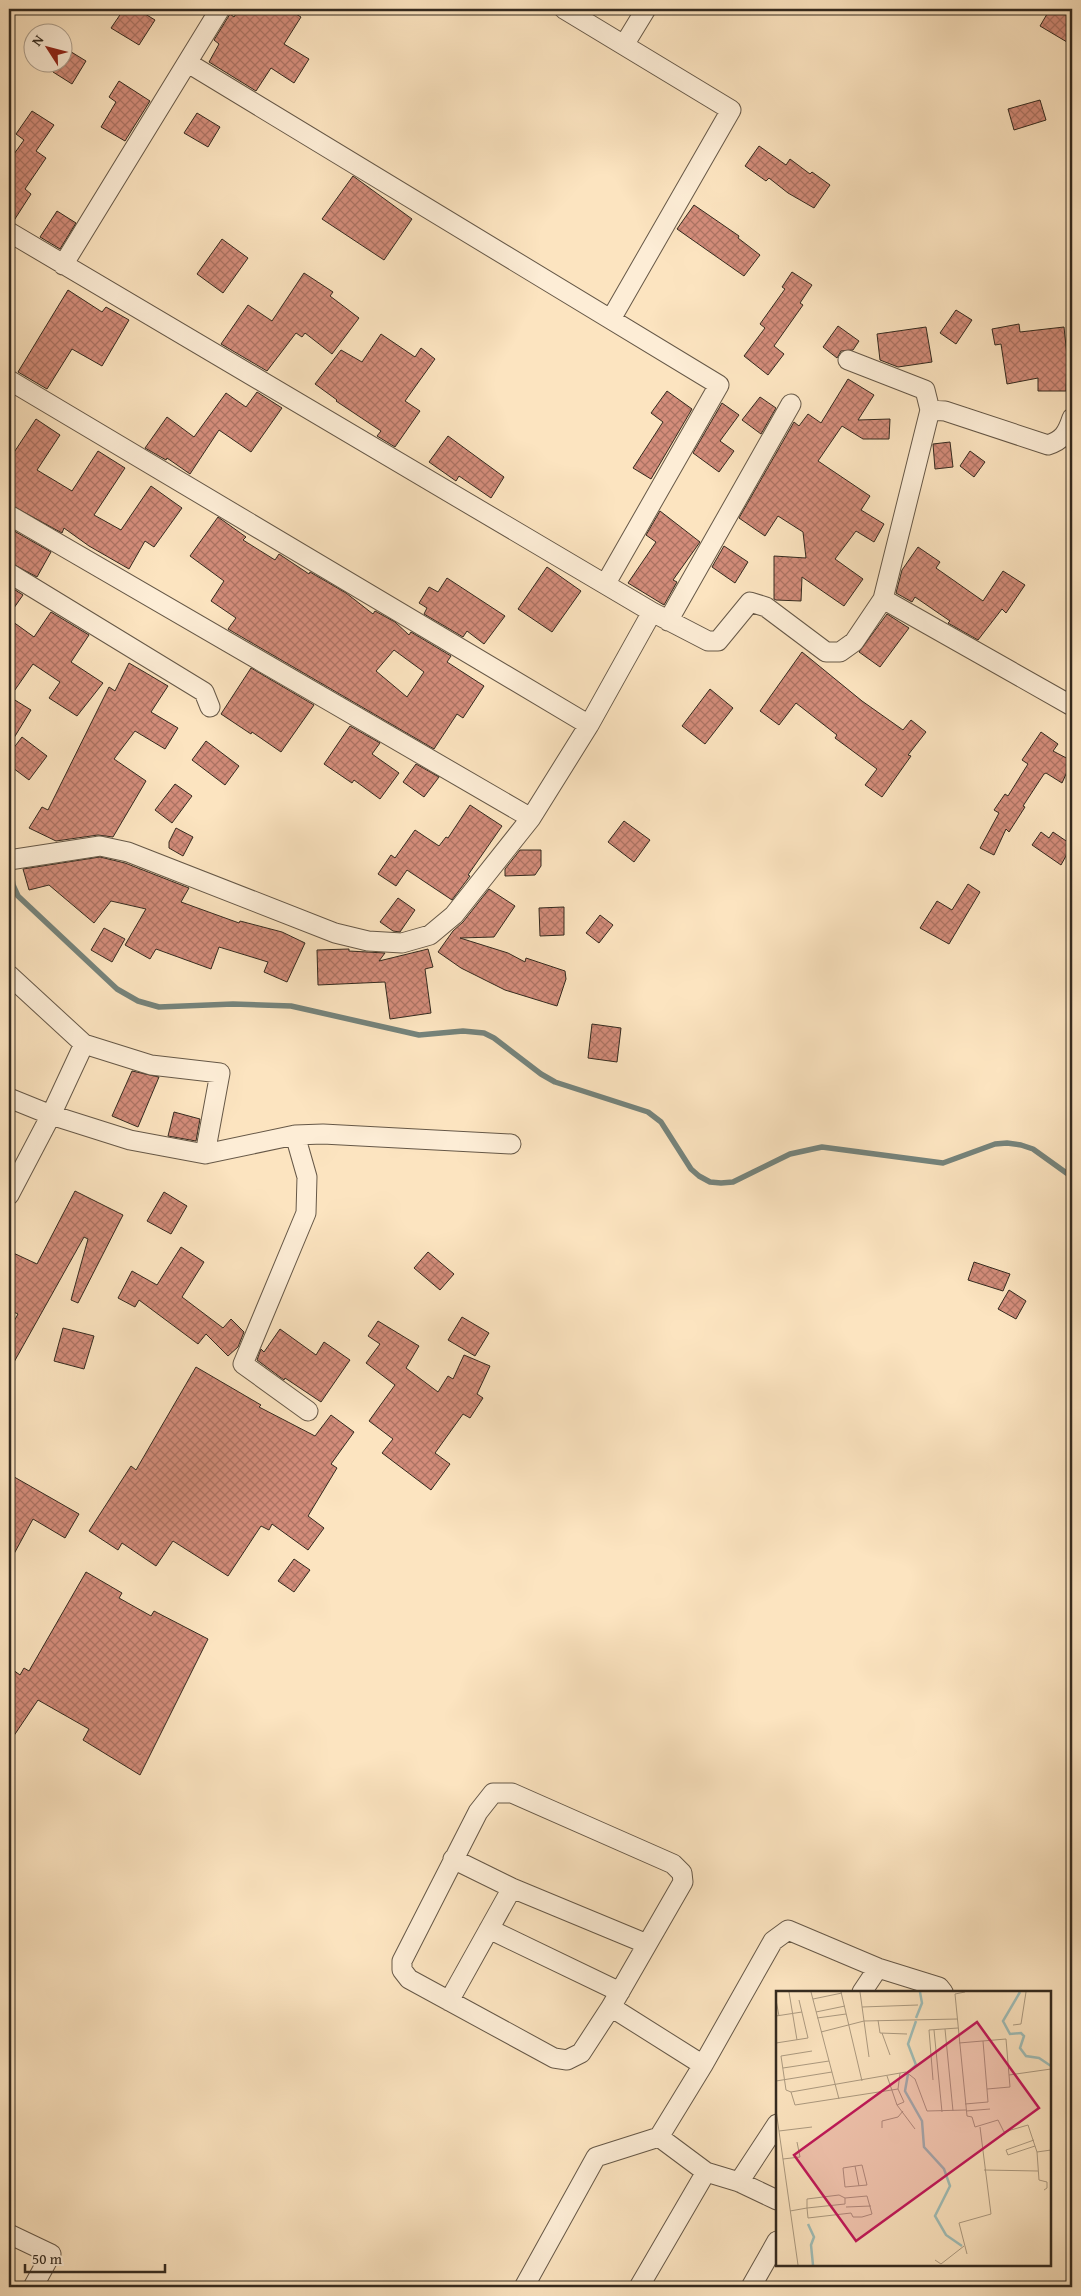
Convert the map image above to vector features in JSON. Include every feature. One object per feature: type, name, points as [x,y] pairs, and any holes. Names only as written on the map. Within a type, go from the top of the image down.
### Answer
[{"type":"street","points":[[63,265],[220,9]]},
{"type":"street","points":[[564,9],[731,110],[610,319]]},
{"type":"street","points":[[624,45],[646,9]]},
{"type":"street","points":[[188,63],[718,385],[606,583]]},
{"type":"street","points":[[9,232],[606,583],[660,617],[708,641],[718,641],[750,602],[766,607],[826,652],[840,652],[854,642],[883,600],[930,410],[925,390],[848,360]]},
{"type":"street","points":[[9,380],[589,725]]},
{"type":"street","points":[[9,860],[100,846],[128,852],[334,933],[368,941],[402,943],[430,934],[454,915],[531,818],[660,617],[791,404]]},
{"type":"street","points":[[930,410],[945,411],[1048,445],[1058,442],[1066,436],[1072,418]]},
{"type":"street","points":[[9,515],[531,818]]},
{"type":"street","points":[[9,573],[204,692],[210,707]]},
{"type":"street","points":[[883,600],[1072,706]]},
{"type":"street","points":[[9,975],[84,1044],[151,1065],[220,1073],[205,1154]]},
{"type":"street","points":[[9,1195],[51,1115],[84,1044]]},
{"type":"street","points":[[9,1098],[51,1115],[130,1140],[205,1154],[295,1135],[340,1134],[510,1144]]},
{"type":"street","points":[[295,1135],[306,1177],[306,1213],[243,1364],[308,1411]]},
{"type":"street","points":[[493,1793],[512,1793],[673,1864],[682,1873],[683,1882],[616,1999],[580,2052],[566,2060],[554,2058],[409,1979],[402,1970],[402,1961],[454,1859],[478,1812],[493,1793]]},
{"type":"street","points":[[454,1859],[512,1888],[647,1944]]},
{"type":"street","points":[[449,2001],[512,1888]]},
{"type":"street","points":[[489,1929],[616,1999],[703,2065]]},
{"type":"street","points":[[524,2287],[596,2157],[659,2137],[703,2065],[773,1940],[788,1930],[878,1968],[939,1987],[942,1991]]},
{"type":"street","points":[[863,1991],[878,1968]]},
{"type":"street","points":[[739,2182],[776,2126]]},
{"type":"street","points":[[659,2137],[706,2172],[739,2182],[776,2200]]},
{"type":"street","points":[[639,2287],[706,2172]]},
{"type":"street","points":[[9,2234],[51,2254],[33,2287]]},
{"type":"street","points":[[751,2287],[776,2243]]},
{"type":"building","points":[[124,9],[137,9],[155,20],[139,45],[111,28]]},
{"type":"building","points":[[239,9],[287,9],[301,17],[284,44],[309,59],[294,83],[271,68],[256,91],[209,62],[219,44],[214,40],[230,14],[234,17]]},
{"type":"building","points":[[1050,9],[1061,9],[1072,15],[1072,45],[1040,26]]},
{"type":"building","points":[[72,52],[86,61],[72,84],[53,72],[72,72]]},
{"type":"building","points":[[119,81],[150,101],[125,141],[101,127],[116,102],[109,97]]},
{"type":"building","points":[[1040,100],[1046,120],[1014,130],[1008,109]]},
{"type":"building","points":[[32,111],[54,125],[36,151],[46,158],[25,189],[31,194],[13,222],[9,221],[9,161],[24,140],[16,134]]},
{"type":"building","points":[[197,113],[220,127],[208,147],[184,133]]},
{"type":"building","points":[[759,146],[786,165],[790,159],[810,174],[812,172],[830,185],[814,208],[788,193],[769,178],[766,181],[745,166]]},
{"type":"building","points":[[353,176],[412,219],[384,260],[322,219]]},
{"type":"building","points":[[694,205],[739,236],[738,238],[760,255],[744,276],[677,229]]},
{"type":"building","points":[[57,211],[76,223],[60,249],[40,237]]},
{"type":"building","points":[[222,239],[248,258],[223,293],[197,274]]},
{"type":"building","points":[[792,272],[812,285],[800,303],[803,305],[774,346],[784,354],[768,375],[744,356],[765,328],[760,324],[785,289],[782,287]]},
{"type":"building","points":[[304,273],[333,292],[330,296],[359,318],[332,354],[305,333],[302,337],[296,333],[267,371],[221,344],[248,305],[272,321]]},
{"type":"building","points":[[68,290],[102,312],[106,307],[129,320],[102,366],[72,349],[47,389],[18,372]]},
{"type":"building","points":[[956,310],[972,320],[956,344],[940,333]]},
{"type":"building","points":[[1019,324],[1020,332],[1064,327],[1067,356],[1066,391],[1038,391],[1038,378],[1007,384],[1001,344],[995,345],[992,329]]},
{"type":"building","points":[[838,326],[859,341],[853,350],[841,351],[837,358],[823,347]]},
{"type":"building","points":[[926,327],[932,362],[898,367],[880,360],[877,334]]},
{"type":"building","points":[[381,334],[415,357],[421,348],[435,359],[405,401],[420,411],[395,447],[377,436],[381,431],[336,401],[315,384],[341,350],[362,362]]},
{"type":"building","points":[[848,379],[874,395],[858,420],[890,419],[889,439],[863,439],[842,426],[818,461],[870,496],[861,510],[884,524],[874,542],[856,531],[835,559],[863,579],[844,606],[802,577],[801,601],[776,600],[774,599],[774,556],[806,558],[803,532],[778,516],[765,536],[739,518],[794,422],[799,426],[808,414],[821,423]]},
{"type":"building","points":[[667,391],[692,409],[651,479],[633,468],[663,422],[651,413]]},
{"type":"building","points":[[257,392],[282,408],[251,452],[219,430],[190,474],[167,458],[166,460],[145,448],[167,417],[194,437],[226,393],[246,407]]},
{"type":"building","points":[[760,397],[776,408],[761,434],[742,420]]},
{"type":"building","points":[[722,403],[739,415],[720,441],[734,451],[719,472],[693,453]]},
{"type":"building","points":[[36,419],[60,435],[37,470],[72,491],[98,451],[125,468],[94,515],[121,530],[151,486],[182,508],[154,547],[145,541],[129,569],[89,546],[64,528],[62,533],[9,504],[9,460]]},
{"type":"building","points":[[448,436],[504,477],[491,498],[459,476],[456,481],[429,462]]},
{"type":"building","points":[[950,442],[953,467],[935,469],[933,444]]},
{"type":"building","points":[[970,451],[985,462],[974,477],[960,466]]},
{"type":"building","points":[[660,511],[700,542],[673,580],[677,582],[664,605],[628,583],[656,542],[646,535]]},
{"type":"building","points":[[218,517],[246,537],[243,540],[275,560],[279,554],[309,574],[310,572],[346,593],[373,614],[375,611],[395,622],[409,635],[411,632],[451,656],[447,662],[484,686],[463,718],[457,714],[434,749],[228,629],[236,618],[211,601],[224,581],[190,556]],"holes":[[[394,650],[424,672],[407,697],[376,671]]]},
{"type":"building","points":[[9,528],[51,552],[37,577],[9,562]]},
{"type":"building","points":[[724,546],[748,562],[735,583],[712,567]]},
{"type":"building","points":[[918,547],[940,562],[936,568],[983,601],[1003,571],[1025,585],[1006,613],[1002,609],[978,640],[948,623],[950,621],[915,597],[912,602],[896,593],[902,570]]},
{"type":"building","points":[[547,567],[581,591],[552,632],[518,609]]},
{"type":"building","points":[[447,578],[505,616],[484,644],[467,631],[463,637],[424,614],[427,608],[419,603],[429,587],[438,592]]},
{"type":"building","points":[[9,586],[23,595],[9,615]]},
{"type":"building","points":[[51,612],[89,635],[71,662],[103,683],[77,716],[49,698],[60,682],[33,664],[10,697],[31,710],[9,746],[9,619],[34,637]]},
{"type":"building","points":[[887,614],[909,628],[880,667],[859,652]]},
{"type":"building","points":[[802,652],[862,701],[903,730],[911,720],[926,732],[908,755],[911,756],[882,797],[865,785],[877,769],[835,738],[837,735],[796,703],[779,725],[760,711]]},
{"type":"building","points":[[129,663],[168,686],[151,712],[178,728],[165,749],[135,731],[114,759],[146,781],[113,837],[98,835],[56,841],[29,828],[42,807],[48,810],[109,687],[115,691]]},
{"type":"building","points":[[251,668],[314,705],[281,752],[221,714]]},
{"type":"building","points":[[710,689],[733,708],[705,744],[682,726]]},
{"type":"building","points":[[350,726],[380,743],[372,754],[399,773],[380,799],[354,780],[352,783],[324,764]]},
{"type":"building","points":[[1041,732],[1058,744],[1053,751],[1072,761],[1062,783],[1046,773],[1044,774],[1009,832],[1006,829],[994,855],[980,848],[999,813],[994,810],[1005,794],[1008,796],[1028,764],[1022,760]]},
{"type":"building","points":[[22,737],[47,756],[29,780],[9,765],[9,754]]},
{"type":"building","points":[[206,741],[239,766],[225,785],[192,760]]},
{"type":"building","points":[[416,764],[439,777],[424,797],[403,782]]},
{"type":"building","points":[[175,784],[192,796],[172,823],[155,810]]},
{"type":"building","points":[[470,805],[502,826],[452,900],[407,870],[396,886],[378,874],[391,855],[395,858],[415,830],[439,846],[446,837],[448,838]]},
{"type":"building","points":[[624,821],[650,840],[634,862],[608,842]]},
{"type":"building","points":[[176,828],[193,837],[183,856],[169,848],[169,842]]},
{"type":"building","points":[[1041,832],[1049,838],[1053,832],[1072,845],[1061,865],[1032,845]]},
{"type":"building","points":[[520,850],[541,850],[541,866],[535,875],[505,876],[505,869]]},
{"type":"building","points":[[100,857],[125,863],[189,888],[181,902],[239,923],[240,921],[282,932],[305,943],[287,982],[264,972],[268,962],[219,947],[211,969],[156,949],[150,959],[125,945],[146,909],[111,901],[94,923],[49,885],[29,890],[23,869]]},
{"type":"building","points":[[968,884],[980,892],[949,944],[920,928],[937,901],[952,910]]},
{"type":"building","points":[[489,889],[515,906],[494,937],[460,938],[508,953],[525,962],[526,958],[565,971],[566,979],[557,1006],[505,990],[461,968],[438,952],[453,931],[463,922]]},
{"type":"building","points":[[398,898],[415,910],[400,932],[393,931],[380,922]]},
{"type":"building","points":[[564,907],[564,935],[540,936],[539,908]]},
{"type":"building","points":[[600,915],[613,925],[599,943],[586,933]]},
{"type":"building","points":[[104,928],[125,939],[112,962],[91,950]]},
{"type":"building","points":[[349,949],[349,951],[385,953],[379,961],[428,949],[433,967],[425,969],[431,1013],[390,1019],[385,982],[318,985],[317,950]]},
{"type":"building","points":[[592,1024],[621,1028],[617,1062],[588,1058]]},
{"type":"building","points":[[132,1071],[159,1077],[138,1127],[112,1116]]},
{"type":"building","points":[[174,1112],[200,1119],[196,1141],[168,1136]]},
{"type":"building","points":[[75,1191],[123,1215],[78,1303],[71,1300],[88,1239],[84,1237],[9,1371],[9,1330],[18,1314],[9,1310],[9,1251],[37,1264]]},
{"type":"building","points":[[164,1192],[187,1206],[171,1234],[147,1221]]},
{"type":"building","points":[[181,1247],[204,1262],[182,1297],[223,1328],[231,1319],[244,1332],[238,1347],[228,1356],[206,1334],[198,1344],[139,1300],[135,1307],[118,1298],[132,1271],[157,1285]]},
{"type":"building","points":[[428,1252],[454,1274],[440,1290],[414,1268]]},
{"type":"building","points":[[974,1262],[1010,1274],[1003,1291],[968,1280]]},
{"type":"building","points":[[1009,1290],[1026,1301],[1016,1319],[998,1309]]},
{"type":"building","points":[[462,1317],[489,1333],[475,1356],[448,1340]]},
{"type":"building","points":[[378,1321],[419,1346],[406,1368],[438,1392],[448,1376],[453,1379],[464,1355],[490,1366],[477,1394],[483,1398],[470,1418],[463,1414],[435,1453],[450,1464],[431,1490],[382,1453],[393,1439],[369,1421],[395,1385],[366,1363],[380,1344],[368,1336]]},
{"type":"building","points":[[63,1328],[94,1336],[84,1369],[54,1361]]},
{"type":"building","points":[[280,1329],[316,1355],[324,1342],[350,1360],[321,1402],[285,1378],[284,1380],[257,1360],[261,1349],[264,1352]]},
{"type":"building","points":[[196,1367],[261,1405],[259,1407],[315,1436],[331,1415],[354,1432],[331,1464],[337,1468],[308,1516],[324,1528],[308,1550],[272,1524],[269,1530],[261,1526],[228,1576],[173,1541],[156,1566],[122,1543],[118,1550],[89,1531],[131,1466],[136,1470]]},
{"type":"building","points":[[9,1474],[79,1514],[65,1538],[33,1519],[9,1563]]},
{"type":"building","points":[[294,1559],[310,1570],[294,1592],[278,1581]]},
{"type":"building","points":[[86,1572],[122,1593],[119,1598],[151,1616],[154,1611],[208,1639],[140,1775],[83,1740],[89,1729],[38,1700],[9,1743],[9,1667],[20,1675],[24,1668],[29,1671]]},
{"type":"waterway","points":[[10,867],[13,885],[18,896],[117,989],[138,1001],[159,1007],[233,1004],[291,1006],[419,1035],[463,1031],[484,1033],[494,1038],[541,1074],[555,1082],[648,1112],[661,1122],[691,1169],[710,1182],[733,1182],[790,1154],[822,1147],[943,1163],[995,1144],[1007,1143],[1033,1149],[1072,1177]]}]
